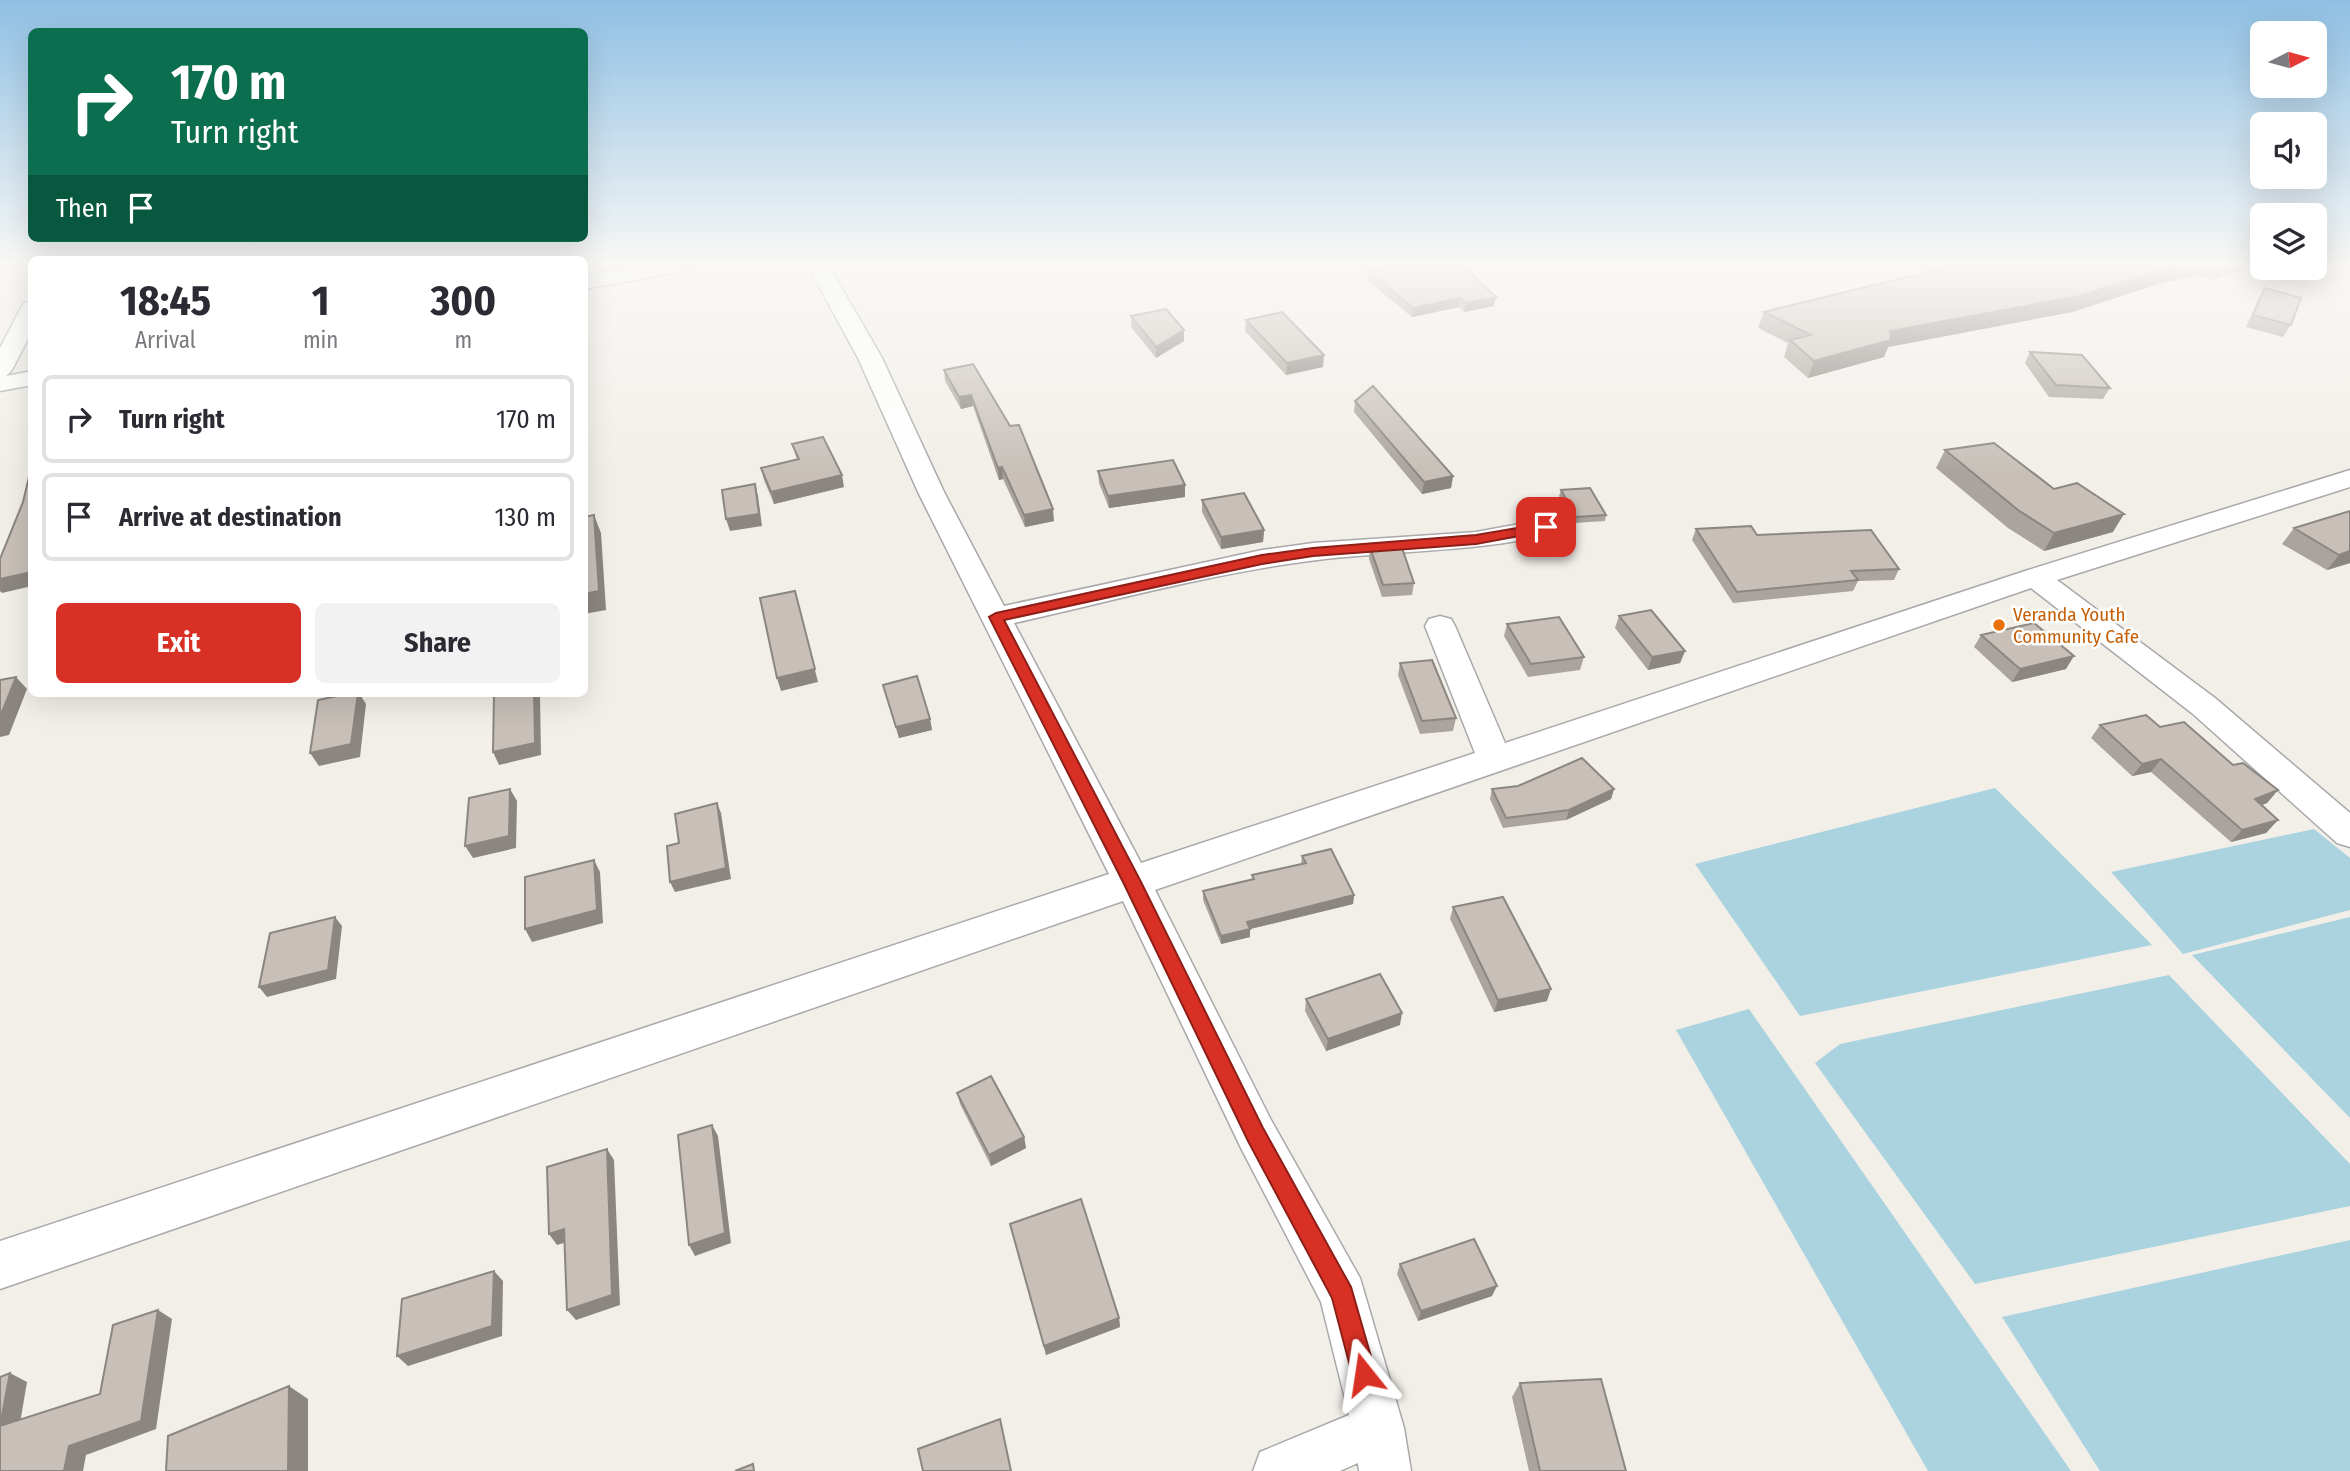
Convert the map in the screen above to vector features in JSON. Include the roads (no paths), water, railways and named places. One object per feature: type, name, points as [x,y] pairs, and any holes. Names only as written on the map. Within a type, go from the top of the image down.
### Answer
[{"type":"street","points":[[2,362],[17,335]]},
{"type":"street","points":[[857,335],[931,492],[1132,882],[1256,1135],[1343,1295],[1382,1449],[1279,1471]]},
{"type":"street","points":[[2,362],[28,354]]},
{"type":"street","points":[[0,384],[28,379]]},
{"type":"street","points":[[0,1265],[2035,578],[2350,478]]},
{"type":"street","points":[[996,617],[1262,559],[1313,552],[1476,540],[1546,527]]},
{"type":"street","points":[[2035,578],[2204,706],[2350,833]]},
{"type":"street","points":[[1440,626],[1495,760]]},
{"type":"water","points":[[1995,788],[2152,945],[1800,1016],[1695,864]]},
{"type":"water","points":[[2314,829],[2350,858],[2350,910],[2183,954],[2111,872]]},
{"type":"water","points":[[2350,917],[2350,1118],[2192,955]]},
{"type":"water","points":[[2169,975],[2350,1164],[2350,1206],[1975,1284],[1815,1063],[1840,1044]]},
{"type":"water","points":[[1749,1009],[2071,1471],[1928,1471],[1676,1030]]},
{"type":"water","points":[[2350,1240],[2350,1471],[2100,1471],[2002,1317]]},
{"type":"place","name":"Veranda Youth Community Cafe","points":[[1999,625]]}]
